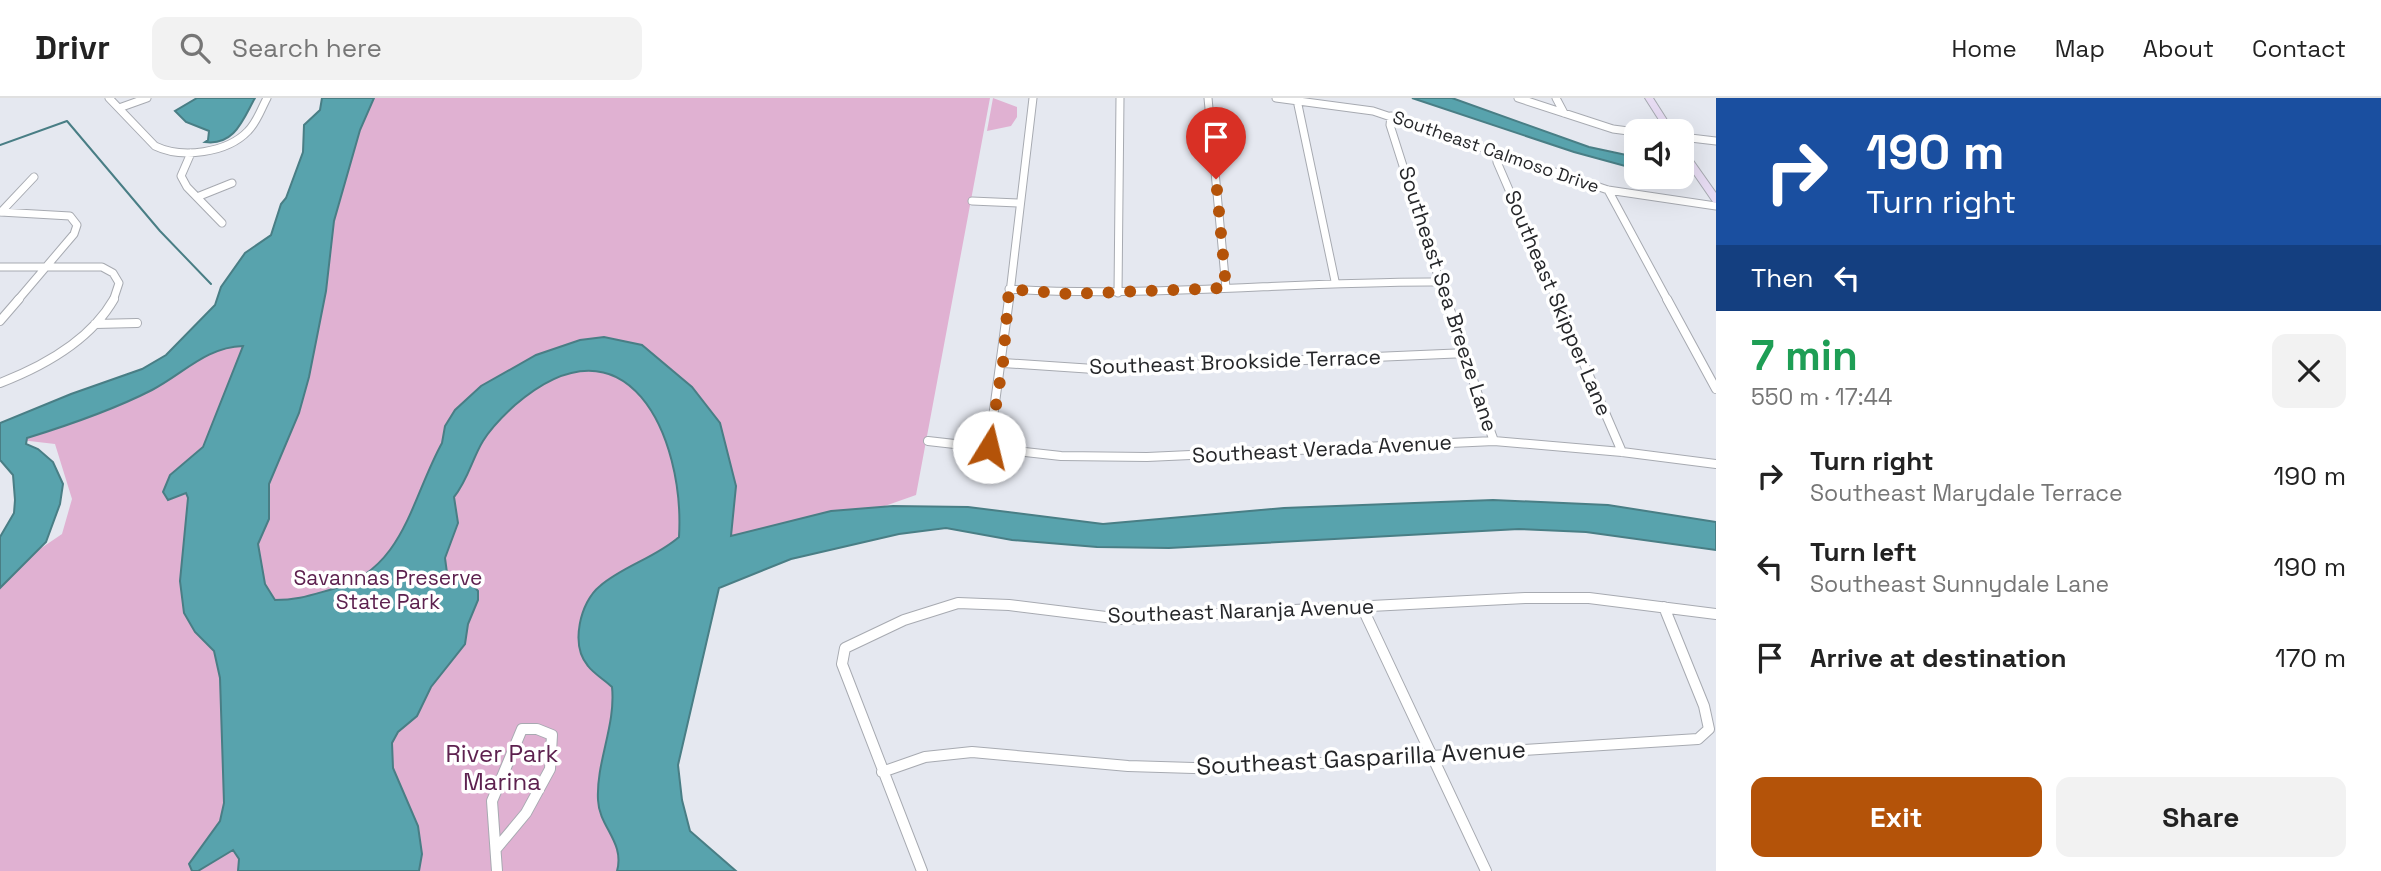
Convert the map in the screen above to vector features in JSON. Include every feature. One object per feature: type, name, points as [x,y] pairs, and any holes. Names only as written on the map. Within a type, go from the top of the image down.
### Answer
[{"type":"street","points":[[109,98],[157,148],[191,153],[226,145],[243,137],[254,125],[267,98]]},
{"type":"street","points":[[119,108],[147,98]]},
{"type":"street","points":[[989,447],[1003,363],[1018,204],[1033,98]]},
{"type":"street","points":[[1118,293],[1120,98]]},
{"type":"street","points":[[1208,98],[1226,288]]},
{"type":"street","name":"Southeast Calmoso Drive","points":[[1276,98],[1347,106],[1391,116],[1608,190],[1716,206]]},
{"type":"street","points":[[1518,98],[1624,130]]},
{"type":"street","points":[[1556,98],[1564,113]]},
{"type":"street","points":[[1649,98],[1662,119]]},
{"type":"street","points":[[1297,100],[1335,281]]},
{"type":"street","name":"Southeast Sea Breeze Lane","points":[[1391,116],[1390,125],[1439,282],[1467,353],[1481,406],[1494,441]]},
{"type":"street","points":[[1694,138],[1716,141]]},
{"type":"street","points":[[191,153],[181,176],[222,223]]},
{"type":"street","name":"Southeast Skipper Lane","points":[[1497,153],[1497,162],[1622,452]]},
{"type":"street","points":[[1694,168],[1716,200]]},
{"type":"street","points":[[0,212],[34,177]]},
{"type":"street","points":[[197,197],[232,183]]},
{"type":"street","points":[[1608,190],[1716,390]]},
{"type":"street","points":[[972,201],[1018,204]]},
{"type":"street","points":[[0,212],[58,213],[74,219],[77,225],[74,234],[0,321]]},
{"type":"street","points":[[0,267],[102,267],[119,282],[117,293],[95,324],[72,345],[44,363],[0,383]]},
{"type":"street","points":[[1009,289],[1067,294],[1335,281],[1439,282]]},
{"type":"street","points":[[95,324],[137,323]]},
{"type":"street","name":"Southeast Brookside Terrace","points":[[1003,363],[1094,369],[1467,353]]},
{"type":"street","name":"Southeast Verada Avenue","points":[[928,441],[1060,456],[1147,457],[1494,441],[1622,452],[1716,464]]},
{"type":"street","name":"Southeast Naranja Avenue","points":[[922,871],[842,664],[845,648],[904,620],[958,603],[1009,605],[1122,619],[1550,598],[1589,598],[1716,614]]},
{"type":"street","points":[[1362,607],[1429,755],[1486,871]]},
{"type":"street","name":"Southeast Gasparilla Avenue","points":[[882,772],[925,757],[972,752],[1128,766],[1226,769],[1698,739],[1709,729],[1704,706],[1664,607]]},
{"type":"street","points":[[496,849],[526,813],[550,769],[552,735],[537,729],[522,729],[492,801],[497,871]]},
{"type":"green space","name":"Savannas Preserve State Park","points":[[350,98],[990,98],[916,495],[811,532],[671,613],[681,871],[0,871],[0,576],[62,534],[72,499],[55,444],[12,439],[198,350],[248,338]]},
{"type":"green space","points":[[993,98],[1017,107],[1017,117],[1011,126],[987,131]]},
{"type":"water","points":[[197,98],[255,98],[242,122],[231,135],[224,140],[205,142],[208,140],[209,131],[186,122],[175,111]]},
{"type":"water","points":[[322,98],[374,98],[360,130],[334,221],[326,291],[309,377],[299,413],[269,484],[269,519],[258,544],[265,584],[275,600],[298,598],[333,589],[357,580],[376,566],[403,530],[442,443],[445,426],[455,410],[481,386],[536,355],[580,340],[604,337],[642,345],[692,387],[720,423],[736,486],[731,536],[831,511],[893,506],[968,507],[1103,524],[1284,508],[1493,500],[1608,505],[1716,522],[1716,550],[1586,532],[1519,529],[1169,548],[1097,547],[1012,540],[946,528],[899,534],[791,559],[719,588],[678,765],[682,800],[690,831],[736,871],[617,871],[618,851],[599,810],[598,800],[600,772],[611,715],[612,687],[590,669],[583,657],[579,647],[580,624],[587,602],[600,586],[679,537],[678,499],[672,461],[659,426],[641,397],[618,378],[589,371],[554,379],[515,405],[483,441],[454,497],[458,523],[445,558],[447,573],[469,581],[478,591],[478,600],[468,624],[465,644],[431,687],[417,716],[398,732],[392,743],[393,768],[418,826],[422,854],[419,871],[238,871],[239,859],[233,850],[198,871],[192,871],[189,864],[220,821],[224,803],[220,678],[214,651],[195,632],[184,613],[180,581],[188,498],[186,493],[168,500],[163,492],[170,475],[203,447],[243,346],[206,356],[163,384],[122,404],[27,438],[26,444],[38,449],[53,462],[63,484],[60,504],[46,542],[0,588],[0,537],[14,513],[15,500],[13,475],[0,460],[0,423],[142,369],[166,355],[215,305],[221,287],[245,253],[271,235],[303,152],[304,125],[320,110]]},
{"type":"water","points":[[1412,98],[1452,98],[1589,147],[1624,154],[1624,166],[1574,152]]},
{"type":"waterway","points":[[0,145],[67,121],[160,231],[211,284]]},
{"type":"route","points":[[989,447],[1003,363],[1009,289],[1067,294],[1226,288],[1216,179]]},
{"type":"park label","name":"River Park Marina","points":[[502,768]]}]
